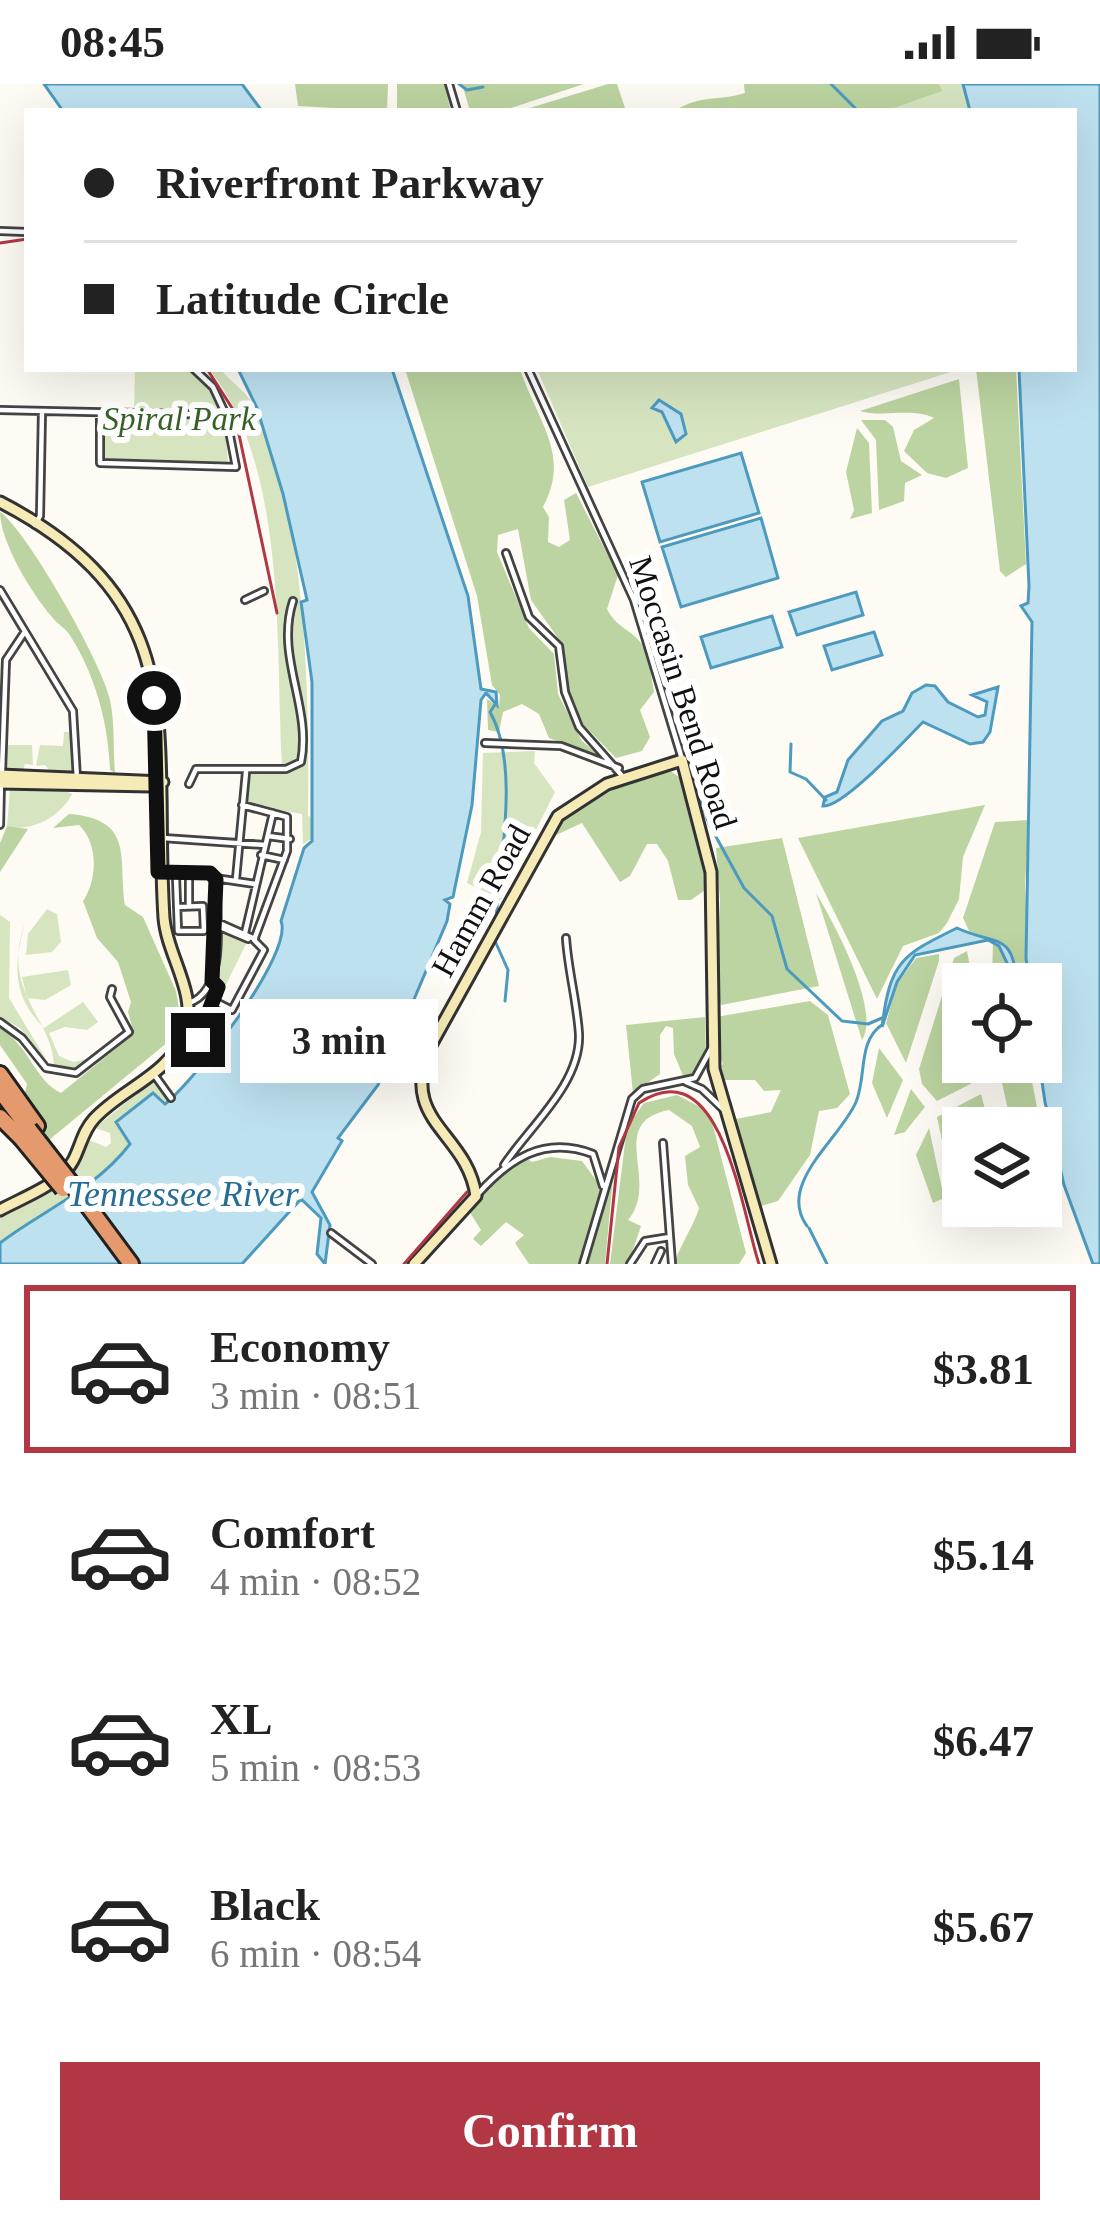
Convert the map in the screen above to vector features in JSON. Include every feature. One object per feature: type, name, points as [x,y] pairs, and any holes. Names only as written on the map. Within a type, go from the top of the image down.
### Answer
[{"type":"highway","points":[[0,1075],[27,1132]]},
{"type":"highway","points":[[0,1091],[120,1264]]},
{"type":"highway","points":[[0,1104],[27,1132]]},
{"type":"highway","points":[[0,1117],[27,1132]]},
{"type":"highway","points":[[67,1186],[131,1264]]},
{"type":"main road","points":[[0,505],[102,573],[148,662],[156,695],[160,783],[158,928],[186,1004],[167,1061],[94,1118],[63,1174],[0,1210]]},
{"type":"main road","name":"Hamm Road","points":[[476,1196],[470,1168],[424,1105],[421,1070],[428,1052],[558,816],[622,773],[682,760]]},
{"type":"main road","name":"Moccasin Bend Road","points":[[682,760],[711,872],[711,1049],[723,1109],[771,1264]]},
{"type":"main road","points":[[1,779],[160,783]]},
{"type":"main road","points":[[462,1211],[470,1168]]},
{"type":"main road","points":[[414,1264],[476,1196]]},
{"type":"street","points":[[100,414],[100,463],[236,467],[226,415],[213,387],[197,372]]},
{"type":"street","name":"Moccasin Bend Road","points":[[529,372],[634,600],[682,760]]},
{"type":"street","points":[[0,410],[226,415]]},
{"type":"street","points":[[35,525],[42,412]]},
{"type":"street","points":[[506,553],[530,616],[560,646],[565,692],[579,727],[622,773]]},
{"type":"street","points":[[0,590],[74,711],[77,781]]},
{"type":"street","points":[[245,600],[264,591]]},
{"type":"street","points":[[189,784],[196,769],[286,769],[301,762],[304,736],[286,647],[293,602]]},
{"type":"street","points":[[0,825],[6,660],[26,632]]},
{"type":"street","points":[[485,743],[561,746],[622,773]]},
{"type":"street","points":[[236,880],[236,840],[246,770]]},
{"type":"street","points":[[242,806],[287,817],[290,838],[254,942]]},
{"type":"street","points":[[245,933],[273,813]]},
{"type":"street","points":[[268,836],[290,838]]},
{"type":"street","points":[[160,838],[265,845]]},
{"type":"street","points":[[261,855],[284,860]]},
{"type":"street","points":[[161,872],[255,884]]},
{"type":"street","points":[[189,872],[189,906]]},
{"type":"street","points":[[257,874],[275,878]]},
{"type":"street","points":[[176,877],[177,907],[178,931],[204,931],[203,906],[177,907]]},
{"type":"street","points":[[186,1004],[198,1000],[212,981],[215,878]]},
{"type":"street","points":[[215,924],[254,942]]},
{"type":"street","points":[[214,1001],[233,1008],[264,954],[245,933],[215,924]]},
{"type":"street","points":[[476,1196],[553,1100],[575,1056],[579,1034],[566,938]]},
{"type":"street","points":[[167,1061],[186,1057],[214,1001],[218,986],[212,981]]},
{"type":"street","points":[[0,1022],[15,1031],[46,1067],[76,1073],[129,1032],[110,997],[112,988]]},
{"type":"street","points":[[583,1264],[603,1186],[636,1094],[686,1082],[704,1070],[711,1049]]},
{"type":"street","points":[[153,1073],[171,1098]]},
{"type":"street","points":[[686,1082],[702,1089],[723,1109]]},
{"type":"street","points":[[663,1143],[672,1264]]},
{"type":"street","points":[[504,1166],[554,1147],[589,1151],[603,1186]]},
{"type":"street","points":[[331,1233],[372,1264]]},
{"type":"street","points":[[630,1264],[645,1241],[670,1237]]},
{"type":"street","points":[[655,1264],[661,1251]]},
{"type":"green space","points":[[295,84],[388,84],[387,108],[298,106]]},
{"type":"green space","points":[[397,84],[444,84],[450,108],[397,108]]},
{"type":"green space","points":[[462,84],[584,84],[511,108],[469,108]]},
{"type":"green space","points":[[617,84],[625,108],[530,108]]},
{"type":"green space","points":[[744,84],[963,84],[969,108],[681,108],[745,93]]},
{"type":"green space","points":[[744,84],[939,84],[942,91],[894,108],[681,108],[745,93]]},
{"type":"green space","name":"Spiral Park","points":[[135,372],[195,372],[211,386],[222,411],[228,464],[102,460],[102,416],[134,417]]},
{"type":"green space","points":[[211,372],[223,372],[253,404],[286,505],[302,610],[308,816],[314,818],[311,839],[303,844],[302,814],[245,804],[249,772],[297,766],[282,765],[272,558],[253,455],[235,409]]},
{"type":"green space","points":[[406,372],[521,372],[553,454],[551,488],[543,507],[549,517],[548,542],[559,547],[570,540],[564,500],[576,493],[618,575],[607,609],[646,654],[654,692],[640,710],[650,737],[642,751],[616,758],[579,720],[569,694],[563,645],[531,600],[518,529],[498,535],[497,552],[529,628],[554,654],[558,694],[582,741],[602,758],[549,738],[539,714],[522,704],[503,712],[499,732],[488,730],[487,699],[499,707],[500,695],[492,685],[477,596]]},
{"type":"green space","points":[[538,372],[951,372],[588,487]]},
{"type":"green space","points":[[976,372],[1016,372],[1026,564],[1006,577],[1000,571]]},
{"type":"green space","points":[[959,379],[968,468],[946,478],[927,473],[904,451],[914,430],[934,418],[860,411]]},
{"type":"green space","points":[[861,420],[885,420],[893,427],[901,461],[922,475],[905,483],[904,501],[879,510],[876,440]]},
{"type":"green space","points":[[857,428],[869,443],[872,513],[850,519],[854,510],[846,472]]},
{"type":"green space","points":[[0,512],[44,569],[104,682],[112,709],[115,773],[110,770],[107,735],[87,668],[69,634],[44,607],[18,566]]},
{"type":"green space","points":[[64,732],[74,732],[72,773],[52,774],[45,765],[36,766],[40,745],[63,746]]},
{"type":"green space","points":[[7,745],[32,745],[33,765],[25,764],[22,772],[7,771]]},
{"type":"green space","points":[[535,751],[534,763],[555,792],[501,899],[467,883],[481,832],[483,753]]},
{"type":"green space","points":[[672,772],[683,780],[708,888],[691,900],[678,900],[668,861],[657,844],[647,844],[630,876],[620,882],[582,823],[556,835],[560,822],[582,802],[657,773]]},
{"type":"green space","points":[[10,790],[72,794],[53,816],[16,828],[7,826]]},
{"type":"green space","points":[[985,805],[963,857],[959,899],[947,923],[939,933],[903,946],[877,999],[798,838]]},
{"type":"green space","points":[[69,814],[90,817],[114,833],[122,857],[125,905],[143,917],[176,991],[180,1014],[174,1037],[49,1140],[42,1127],[45,1123],[24,1096],[27,1084],[0,1045],[0,1028],[61,1093],[134,1034],[128,1012],[131,1002],[118,962],[97,938],[83,901],[93,872],[90,841],[79,825],[53,828]]},
{"type":"green space","points":[[1029,820],[1025,884],[1028,963],[992,963],[993,940],[971,935],[963,918],[995,822]]},
{"type":"green space","points":[[7,826],[28,829],[0,872],[0,843]]},
{"type":"green space","points":[[782,838],[819,986],[721,1005],[716,987],[720,900],[716,848]]},
{"type":"green space","points":[[816,893],[861,988],[866,1026],[862,1040]]},
{"type":"green space","points":[[47,909],[57,914],[61,942],[52,952],[26,955],[28,934]]},
{"type":"green space","points":[[0,915],[10,922],[9,998],[49,1064],[20,1028],[0,1017]]},
{"type":"green space","points":[[219,927],[247,942],[218,1001]]},
{"type":"green space","points":[[19,950],[23,986],[41,1025],[21,991],[17,966]]},
{"type":"green space","points":[[967,951],[969,963],[952,963]]},
{"type":"green space","points":[[939,954],[906,1063],[886,1023],[897,984],[916,958]]},
{"type":"green space","points":[[68,970],[71,985],[45,1000],[27,998],[22,977]]},
{"type":"green space","points":[[942,996],[942,1083],[972,1083],[937,1101],[922,1084],[919,1069]]},
{"type":"green space","points":[[810,1001],[828,1015],[850,1094],[837,1108],[819,1111],[810,1155],[778,1201],[758,1207],[731,1120],[771,1112],[781,1090],[764,1091],[755,1080],[720,1080],[717,1071],[723,1064],[716,1047],[716,1017]]},
{"type":"green space","points":[[83,1002],[98,1022],[87,1030],[65,1027],[49,1033],[59,1056],[73,1062],[88,1059],[71,1070],[54,1066],[41,1025],[44,1028]]},
{"type":"green space","points":[[705,1017],[706,1055],[695,1076],[684,1078],[674,1054],[673,1028],[666,1026],[660,1035],[660,1074],[633,1093],[626,1025]]},
{"type":"green space","points":[[879,1048],[903,1080],[887,1118],[872,1083]]},
{"type":"green space","points":[[155,1078],[170,1100],[116,1122],[130,1143],[120,1157],[52,1215],[0,1243],[0,1215],[66,1178],[89,1140],[106,1147],[111,1143],[110,1133],[95,1128]]},
{"type":"green space","points":[[1002,1083],[1032,1083],[1037,1107],[1007,1107]]},
{"type":"green space","points":[[911,1089],[925,1107],[905,1132],[894,1135]]},
{"type":"green space","points":[[981,1094],[984,1107],[956,1107]]},
{"type":"green space","points":[[677,1095],[702,1108],[712,1122],[746,1253],[739,1264],[675,1264],[699,1208],[688,1185],[685,1156],[700,1147],[692,1126],[669,1110],[640,1127],[637,1205],[628,1220],[641,1226],[628,1264],[610,1264],[627,1127],[644,1103]]},
{"type":"green space","points":[[929,1128],[942,1199],[933,1203],[916,1155]]},
{"type":"green space","points":[[615,1155],[605,1264],[585,1264]]},
{"type":"green space","points":[[550,1157],[582,1161],[601,1187],[580,1264],[529,1264],[515,1243],[524,1235],[506,1222],[481,1246],[473,1239],[481,1230],[469,1211],[503,1172],[526,1158],[532,1162]]},
{"type":"water","points":[[44,84],[242,84],[260,108],[61,108]]},
{"type":"water","points":[[963,84],[1100,84],[1100,1264],[1093,1264],[1064,1185],[1062,1107],[1046,1107],[1042,1083],[1062,1083],[1062,963],[1027,963],[1026,958],[1032,622],[1021,606],[1028,603],[1029,586],[1019,372],[1077,372],[1077,108],[969,108]]},
{"type":"water","name":"Tennessee River","points":[[239,372],[393,372],[468,596],[481,689],[496,692],[497,705],[486,693],[481,700],[472,805],[453,897],[445,900],[450,904],[447,921],[378,1085],[338,1138],[342,1141],[312,1192],[330,1225],[325,1264],[317,1254],[321,1218],[301,1199],[242,1264],[0,1264],[0,1243],[101,1175],[130,1144],[116,1122],[153,1093],[165,1104],[240,1015],[273,959],[304,848],[312,841],[312,682],[301,602],[307,600],[257,408]]},
{"type":"water","points":[[659,400],[681,414],[686,434],[676,442],[662,412],[652,408]]},
{"type":"water","points":[[741,453],[759,513],[660,542],[642,482]]},
{"type":"water","points":[[761,518],[778,578],[681,607],[662,547]]},
{"type":"water","points":[[856,592],[863,615],[797,635],[789,612]]},
{"type":"water","points":[[772,616],[782,647],[711,668],[701,637]]},
{"type":"water","points":[[874,632],[882,655],[832,670],[824,646]]},
{"type":"water","points":[[935,686],[948,702],[978,717],[985,715],[987,702],[972,695],[998,687],[990,732],[983,742],[970,744],[923,722],[859,785],[823,806],[825,797],[837,792],[848,760],[882,721],[903,711],[912,693]]},
{"type":"water","points":[[957,928],[1000,942],[1014,963],[1007,963],[999,946],[988,940],[915,955],[897,982],[882,1027],[895,974],[923,946]]},
{"type":"waterway","points":[[459,84],[467,90],[483,87]]},
{"type":"waterway","points":[[831,84],[855,108]]},
{"type":"waterway","points":[[496,703],[490,712],[499,734],[506,785],[496,920]]},
{"type":"waterway","points":[[791,744],[790,772],[806,779],[826,800]]},
{"type":"waterway","points":[[690,768],[709,824],[744,888],[772,916],[787,969],[842,1021],[868,1024],[882,1018]]},
{"type":"waterway","points":[[495,941],[508,970],[505,1001]]},
{"type":"waterway","points":[[807,1226],[799,1194],[805,1178],[856,1102],[869,1040],[883,1024]]},
{"type":"waterway","points":[[809,1228],[827,1264]]},
{"type":"railway","points":[[0,243],[24,239]]},
{"type":"railway","points":[[209,372],[234,411],[277,613]]},
{"type":"railway","points":[[607,1264],[619,1147],[639,1103],[667,1092],[690,1098],[709,1116],[724,1144],[759,1264]]},
{"type":"railway","points":[[404,1264],[467,1192]]},
{"type":"route","points":[[154,698],[158,872],[210,873],[216,879],[212,981],[218,987],[198,1040]]}]
